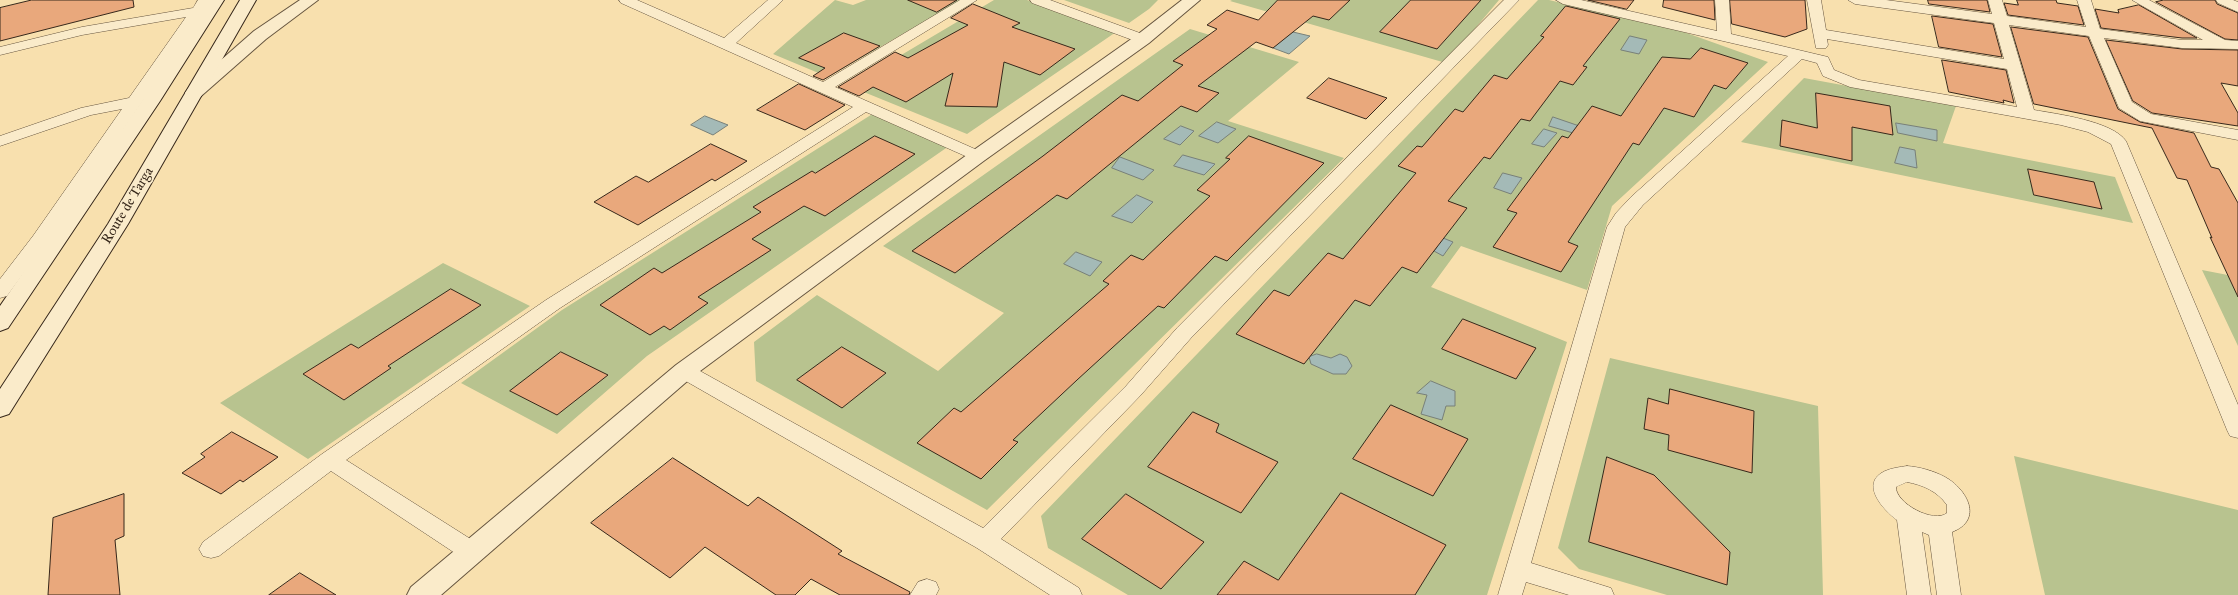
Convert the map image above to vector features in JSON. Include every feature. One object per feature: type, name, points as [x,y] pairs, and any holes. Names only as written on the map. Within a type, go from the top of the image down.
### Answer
[{"type":"main road","points":[[0,323],[151,101],[216,0]]},
{"type":"main road","name":"Route de Targa","points":[[0,408],[118,224],[248,0]]},
{"type":"main road","points":[[194,93],[260,36],[310,0]]},
{"type":"main road","points":[[421,595],[684,372],[978,156],[1143,39],[1192,0]]},
{"type":"street","points":[[629,0],[978,156]]},
{"type":"street","points":[[726,44],[776,0]]},
{"type":"street","points":[[823,88],[970,0]]},
{"type":"street","points":[[1037,0],[1143,39]]},
{"type":"street","points":[[985,541],[1133,391],[1184,333],[1512,0]]},
{"type":"street","points":[[1562,0],[1822,60]]},
{"type":"street","points":[[1722,0],[1724,37]]},
{"type":"street","points":[[1814,0],[1820,33],[1822,60],[1828,73],[1843,81],[2027,114],[2089,127],[2109,134],[2118,141],[2238,430]]},
{"type":"street","points":[[1855,0],[2095,34],[2182,44],[2231,46]]},
{"type":"street","points":[[1995,0],[2027,114]]},
{"type":"street","points":[[2084,0],[2095,34],[2125,105],[2146,118],[2238,135]]},
{"type":"street","points":[[2139,0],[2231,46],[2238,54]]},
{"type":"street","points":[[2223,0],[2238,8]]},
{"type":"street","points":[[0,51],[201,6]]},
{"type":"street","points":[[0,292],[39,240],[133,102],[201,6]]},
{"type":"street","points":[[1820,33],[2012,65]]},
{"type":"street","points":[[1510,595],[1616,227],[1622,217],[1637,201],[1798,55]]},
{"type":"street","points":[[0,140],[87,111],[133,102]]},
{"type":"street","points":[[211,550],[330,460],[553,304],[865,106]]},
{"type":"street","points":[[684,372],[985,541],[1070,595]]},
{"type":"street","points":[[330,460],[472,552]]},
{"type":"street","points":[[1896,475],[1919,476],[1932,480],[1952,495],[1959,504],[1960,513],[1958,520],[1950,525],[1940,527],[1924,524],[1908,518],[1889,502],[1884,493],[1884,485],[1889,478],[1896,475]]},
{"type":"street","points":[[1908,518],[1919,595]]},
{"type":"street","points":[[1940,527],[1949,595]]},
{"type":"street","points":[[1517,569],[1602,595]]},
{"type":"green space","points":[[835,0],[853,5],[866,0],[962,0],[828,77],[773,54]]},
{"type":"green space","points":[[994,0],[1027,0],[1116,32],[967,134],[849,86]]},
{"type":"green space","points":[[1064,0],[1158,0],[1149,9],[1129,23]]},
{"type":"green space","points":[[1499,0],[1446,63],[1230,1]]},
{"type":"green space","points":[[1538,0],[1549,0],[1681,31],[1768,62],[1612,206],[1587,290],[1461,246],[1431,287],[1567,342],[1487,595],[1128,595],[1048,548],[1041,516]]},
{"type":"green space","points":[[1190,29],[1299,62],[1228,121],[1344,158],[987,510],[756,381],[754,342],[817,295],[938,371],[1004,313],[883,246]]},
{"type":"green space","points":[[1804,78],[1956,106],[1943,143],[2115,177],[2133,223],[1741,142]]},
{"type":"green space","points":[[874,113],[949,146],[647,356],[557,434],[461,383],[562,310]]},
{"type":"green space","points":[[443,263],[530,306],[308,459],[220,403]]},
{"type":"green space","points":[[2202,270],[2238,277],[2238,346]]},
{"type":"green space","points":[[1610,358],[1818,406],[1823,595],[1667,595],[1579,569],[1558,548]]},
{"type":"green space","points":[[2014,456],[2238,510],[2238,595],[2045,595]]},
{"type":"water","points":[[1293,32],[1310,36],[1289,54],[1273,48]]},
{"type":"water","points":[[1630,36],[1647,40],[1639,54],[1621,50]]},
{"type":"water","points":[[705,116],[728,125],[713,135],[691,125]]},
{"type":"water","points":[[1553,117],[1591,130],[1587,137],[1549,126]]},
{"type":"water","points":[[1217,122],[1236,129],[1218,143],[1199,136]]},
{"type":"water","points":[[1896,123],[1937,130],[1937,141],[1898,133]]},
{"type":"water","points":[[1181,126],[1194,131],[1180,145],[1164,139]]},
{"type":"water","points":[[1544,129],[1557,133],[1544,147],[1532,144]]},
{"type":"water","points":[[1900,147],[1915,150],[1917,168],[1895,163]]},
{"type":"water","points":[[1183,155],[1215,164],[1204,175],[1174,166]]},
{"type":"water","points":[[1120,157],[1154,170],[1143,180],[1112,168]]},
{"type":"water","points":[[1503,173],[1522,178],[1511,194],[1494,188]]},
{"type":"water","points":[[1137,195],[1153,202],[1132,223],[1112,216]]},
{"type":"water","points":[[1416,227],[1453,242],[1443,256],[1434,251],[1437,247],[1409,234]]},
{"type":"water","points":[[1076,252],[1102,262],[1090,276],[1064,264]]},
{"type":"water","points":[[1317,354],[1331,358],[1340,354],[1347,357],[1352,366],[1346,374],[1333,374],[1311,364],[1309,357]]},
{"type":"water","points":[[1431,381],[1455,391],[1455,406],[1446,406],[1442,420],[1421,414],[1427,395],[1417,393]]},
{"type":"building","points":[[32,0],[133,0],[134,7],[0,41],[0,8]]},
{"type":"building","points":[[908,0],[957,0],[937,12]]},
{"type":"building","points":[[1278,0],[1350,0],[1329,20],[1313,16],[1273,48],[1256,42],[1198,86],[1219,93],[1197,112],[1181,106],[1067,199],[1057,195],[955,273],[912,251],[1043,156],[1122,95],[1138,101],[1183,65],[1173,61],[1217,29],[1207,25],[1227,10],[1258,20]]},
{"type":"building","points":[[1411,0],[1481,0],[1437,49],[1380,32]]},
{"type":"building","points":[[1588,0],[1634,0],[1627,9]]},
{"type":"building","points":[[1664,0],[1714,0],[1715,20],[1663,7]]},
{"type":"building","points":[[1730,0],[1805,0],[1807,29],[1785,37],[1732,24]]},
{"type":"building","points":[[1928,0],[1987,0],[1990,12],[1929,4]]},
{"type":"building","points":[[2017,0],[2056,0],[2057,3],[2078,6],[2084,25],[2008,15],[2004,3],[2018,5]]},
{"type":"building","points":[[2164,0],[2215,0],[2217,4],[2238,13],[2238,40],[2225,39],[2156,2]]},
{"type":"building","points":[[973,4],[1020,23],[1012,27],[1075,49],[1040,75],[1004,62],[997,107],[945,106],[953,73],[906,102],[873,87],[859,96],[838,87],[895,52],[908,58],[968,25],[951,18]]},
{"type":"building","points":[[2139,5],[2197,38],[2182,38],[2101,28],[2095,9],[2119,13],[2118,10]]},
{"type":"building","points":[[1566,6],[1620,19],[1583,66],[1587,67],[1573,85],[1560,81],[1530,121],[1521,119],[1490,159],[1484,157],[1448,201],[1467,208],[1417,273],[1402,267],[1370,306],[1355,300],[1304,364],[1236,334],[1274,290],[1289,296],[1328,253],[1343,259],[1416,173],[1398,166],[1417,146],[1422,147],[1455,109],[1463,112],[1494,75],[1507,79],[1544,37],[1541,36]]},
{"type":"building","points":[[1932,16],[1993,24],[2002,57],[1939,47]]},
{"type":"building","points":[[2011,27],[2088,37],[2118,109],[2140,122],[2194,133],[2211,167],[2219,169],[2238,203],[2238,297],[2210,237],[2212,238],[2187,180],[2177,178],[2152,128],[2034,104]]},
{"type":"building","points":[[844,33],[880,46],[823,80],[813,76],[825,68],[799,58]]},
{"type":"building","points":[[2106,40],[2182,49],[2238,50],[2238,86],[2221,83],[2238,113],[2238,126],[2152,113],[2133,101]]},
{"type":"building","points":[[1701,48],[1748,63],[1726,89],[1714,85],[1694,117],[1664,108],[1639,145],[1633,143],[1568,242],[1578,246],[1561,272],[1493,247],[1517,213],[1507,210],[1562,136],[1568,138],[1592,106],[1621,116],[1662,57],[1690,59]]},
{"type":"building","points":[[1942,60],[2006,70],[2014,103],[2003,100],[2004,103],[1949,92]]},
{"type":"building","points":[[1329,78],[1387,98],[1366,119],[1307,98]]},
{"type":"building","points":[[799,84],[845,105],[805,130],[757,110]]},
{"type":"building","points":[[1816,93],[1890,106],[1893,135],[1852,127],[1852,161],[1780,146],[1782,120],[1817,128]]},
{"type":"building","points":[[875,136],[915,154],[825,216],[804,206],[752,239],[771,250],[698,297],[708,303],[670,330],[664,326],[650,335],[600,305],[654,268],[662,273],[761,212],[753,207],[812,171],[815,173]]},
{"type":"building","points":[[1249,136],[1324,163],[1227,261],[1215,256],[1164,308],[1158,306],[1077,380],[1013,440],[1018,442],[981,479],[917,443],[954,408],[961,412],[1109,284],[1103,281],[1131,255],[1143,260],[1210,196],[1197,190],[1230,159],[1226,158]]},
{"type":"building","points":[[711,144],[747,161],[715,181],[712,179],[638,225],[594,202],[636,176],[648,182]]},
{"type":"building","points":[[2028,169],[2094,182],[2102,209],[2034,195]]},
{"type":"building","points":[[451,289],[481,305],[388,366],[391,368],[344,400],[303,374],[351,344],[358,348]]},
{"type":"building","points":[[1463,319],[1536,348],[1516,379],[1442,349]]},
{"type":"building","points":[[842,347],[886,373],[842,408],[797,380]]},
{"type":"building","points":[[561,352],[608,375],[557,415],[510,391]]},
{"type":"building","points":[[1670,389],[1754,411],[1752,473],[1668,450],[1669,435],[1644,429],[1648,398],[1668,404]]},
{"type":"building","points":[[1391,405],[1468,439],[1433,496],[1353,459]]},
{"type":"building","points":[[1193,412],[1219,424],[1216,432],[1278,462],[1241,513],[1148,467]]},
{"type":"building","points":[[232,432],[278,457],[243,482],[240,480],[221,494],[182,473],[205,457],[201,454]]},
{"type":"building","points":[[1607,457],[1654,475],[1730,552],[1727,585],[1589,542]]},
{"type":"building","points":[[673,458],[748,506],[758,497],[842,551],[838,554],[910,592],[909,595],[840,595],[811,579],[795,595],[776,595],[705,547],[670,578],[591,523]]},
{"type":"building","points":[[1341,493],[1446,545],[1415,595],[1217,595],[1244,561],[1278,580]]},
{"type":"building","points":[[124,494],[124,536],[115,540],[120,595],[48,595],[53,518]]},
{"type":"building","points":[[1126,494],[1204,542],[1161,589],[1082,539]]},
{"type":"building","points":[[300,573],[336,595],[269,595]]}]
